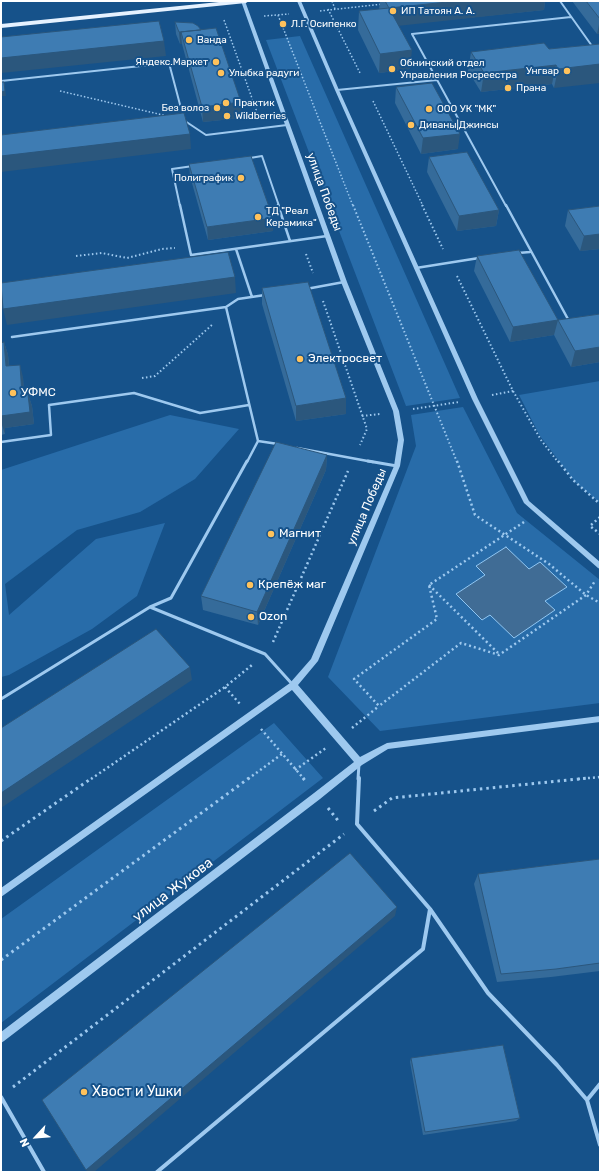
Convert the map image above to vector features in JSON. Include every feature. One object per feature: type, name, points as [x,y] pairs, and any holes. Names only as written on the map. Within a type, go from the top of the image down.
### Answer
[{"type":"main road","points":[[1,26],[244,1]]},
{"type":"street","name":"улица Победы","points":[[244,1],[344,282],[396,412],[401,440],[397,466],[314,661],[293,685]]},
{"type":"street","points":[[299,1],[337,90],[475,399],[527,503],[600,566]]},
{"type":"street","points":[[1,893],[293,685],[359,762],[387,746],[600,719]]},
{"type":"street","name":"улица Жукова","points":[[1,1038],[317,796],[359,762]]},
{"type":"lane","points":[[560,1],[592,46],[600,45]]},
{"type":"lane","points":[[570,322],[530,252],[412,34],[571,18]]},
{"type":"lane","points":[[1,81],[169,63],[184,120],[206,134],[287,125]]},
{"type":"lane","points":[[337,90],[437,80]]},
{"type":"lane","points":[[249,158],[262,156],[290,241]]},
{"type":"lane","points":[[195,166],[172,169],[191,255],[327,236]]},
{"type":"lane","points":[[236,249],[252,297]]},
{"type":"lane","points":[[516,254],[530,252]]},
{"type":"lane","points":[[416,268],[486,258]]},
{"type":"lane","points":[[303,289],[344,282]]},
{"type":"lane","points":[[12,337],[226,307],[238,299],[266,295]]},
{"type":"lane","points":[[1,700],[150,607],[171,598],[258,441],[226,307]]},
{"type":"lane","points":[[1,442],[51,435],[49,405],[134,393],[200,413],[249,405]]},
{"type":"lane","points":[[258,441],[280,445]]},
{"type":"lane","points":[[295,448],[397,466]]},
{"type":"lane","points":[[150,607],[265,654],[293,685]]},
{"type":"lane","points":[[359,762],[357,824],[430,909],[488,993],[557,1065],[587,1100],[600,1145]]},
{"type":"lane","points":[[157,1172],[423,949],[430,909]]},
{"type":"lane","points":[[587,1100],[600,1084]]},
{"type":"lane","points":[[1,1097],[44,1172]]},
{"type":"path","points":[[332,1],[335,9]]},
{"type":"path","points":[[390,3],[278,15],[331,152],[457,461],[475,515],[549,564],[586,595],[600,603]]},
{"type":"path","points":[[218,20],[224,20],[262,128]]},
{"type":"path","points":[[58,90],[184,120]]},
{"type":"path","points":[[76,256],[102,253],[127,258],[162,249],[190,247]]},
{"type":"path","points":[[1,841],[226,688],[265,654],[273,642],[367,429],[305,249]]},
{"type":"path","points":[[140,379],[155,376],[212,325],[226,307]]},
{"type":"path","points":[[362,416],[434,406],[513,391]]},
{"type":"path","points":[[600,517],[590,526],[600,534]]},
{"type":"path","points":[[429,585],[525,521]]},
{"type":"path","points":[[499,655],[586,595],[594,581]]},
{"type":"path","points":[[429,585],[437,619],[354,680],[379,706],[461,643],[499,655]]},
{"type":"path","points":[[429,585],[499,655]]},
{"type":"path","points":[[226,688],[348,831]]},
{"type":"path","points":[[1,960],[282,754]]},
{"type":"path","points":[[7,1091],[392,798],[600,776]]},
{"type":"shaded area","points":[[300,36],[460,398],[406,406],[266,40]]},
{"type":"shaded area","points":[[600,381],[600,503],[575,482],[540,436],[519,395]]},
{"type":"shaded area","points":[[463,407],[517,513],[600,580],[600,703],[380,731],[328,677],[416,446],[411,415]]},
{"type":"shaded area","points":[[170,415],[239,429],[195,479],[140,512],[77,530],[5,584],[9,615],[96,539],[165,523],[137,596],[92,629],[9,675],[1,677],[1,470]]},
{"type":"shaded area","points":[[506,547],[529,569],[540,562],[567,587],[545,601],[555,610],[514,638],[490,615],[482,620],[456,594],[485,575],[476,566]]},
{"type":"shaded area","points":[[274,723],[323,778],[1,1023],[1,919]]},
{"type":"building","points":[[385,1],[457,1],[389,8]]},
{"type":"building","points":[[586,1],[600,1],[600,19]]},
{"type":"building","points":[[389,8],[412,50],[380,54],[359,11]]},
{"type":"building","points":[[159,21],[164,41],[1,58],[1,37]]},
{"type":"building","points":[[175,22],[193,23],[201,30],[179,32]]},
{"type":"building","points":[[216,28],[241,102],[202,107],[181,32]]},
{"type":"building","points":[[544,43],[549,49],[600,44],[600,64],[558,69],[556,65],[484,73],[471,52]]},
{"type":"building","points":[[1,82],[4,82],[5,91],[1,92]]},
{"type":"building","points":[[432,83],[460,134],[423,138],[396,87]]},
{"type":"building","points":[[184,113],[190,134],[1,156],[1,135]]},
{"type":"building","points":[[467,152],[499,210],[459,216],[429,157]]},
{"type":"building","points":[[251,156],[273,218],[207,227],[189,164]]},
{"type":"building","points":[[600,206],[600,234],[584,236],[568,210]]},
{"type":"building","points":[[519,250],[558,320],[513,327],[477,256]]},
{"type":"building","points":[[228,252],[235,277],[3,309],[1,283]]},
{"type":"building","points":[[308,282],[346,398],[296,406],[262,288]]},
{"type":"building","points":[[600,314],[600,347],[575,351],[558,320]]},
{"type":"building","name":"УФМС","points":[[4,342],[6,366],[20,365],[22,395],[28,394],[30,412],[1,416],[1,343]]},
{"type":"building","points":[[276,442],[327,455],[257,612],[201,596]]},
{"type":"building","points":[[156,629],[190,667],[1,793],[1,728]]},
{"type":"building","points":[[350,853],[397,907],[86,1170],[42,1100]]},
{"type":"building","points":[[600,859],[600,963],[501,974],[478,874]]},
{"type":"building","points":[[503,1045],[520,1118],[425,1132],[411,1058]]},
{"type":"place","name":"ИП Татоян А. А.","points":[[393,11]]},
{"type":"place","name":"Л.Г. Осипенко","points":[[283,24]]},
{"type":"place","name":"Ванда","points":[[189,40]]},
{"type":"place","name":"Яндекс.Маркет","points":[[216,62]]},
{"type":"place","name":"Обнинский отдел Управления Росреестра","points":[[392,69]]},
{"type":"place","name":"Унгвар","points":[[567,71]]},
{"type":"place","name":"Улыбка радуги","points":[[221,73]]},
{"type":"place","name":"Прана","points":[[508,88]]},
{"type":"place","name":"Практик","points":[[226,103]]},
{"type":"place","name":"Без волоз","points":[[217,108]]},
{"type":"place","name":"ООО УК \"МК\"","points":[[429,109]]},
{"type":"place","name":"Wildberries","points":[[227,116]]},
{"type":"place","name":"Диваны|Джинсы","points":[[411,125]]},
{"type":"place","name":"Полиграфик","points":[[241,178]]},
{"type":"place","name":"ТД \"Реал Керамика\"","points":[[258,217]]},
{"type":"place","name":"Электросвет","points":[[300,359]]},
{"type":"place","name":"УФМС","points":[[13,393]]},
{"type":"place","name":"Магнит","points":[[271,534]]},
{"type":"place","name":"Крепёж маг","points":[[250,585]]},
{"type":"place","name":"Ozon","points":[[251,617]]},
{"type":"place","name":"Хвост и Ушки","points":[[84,1092]]}]
